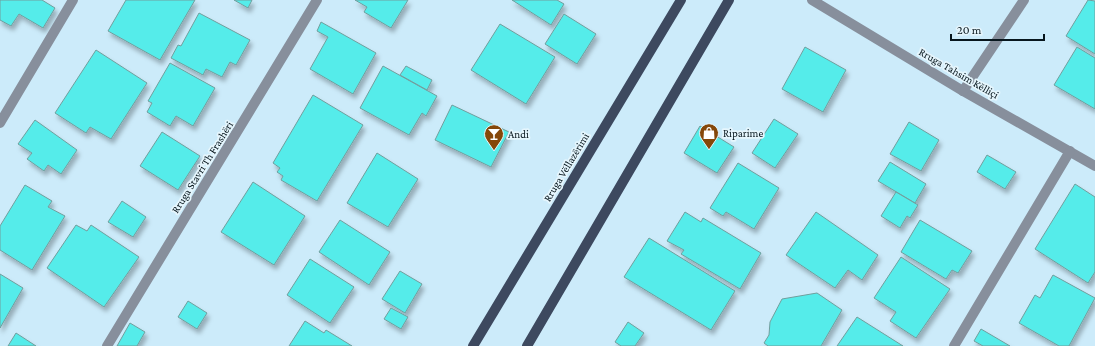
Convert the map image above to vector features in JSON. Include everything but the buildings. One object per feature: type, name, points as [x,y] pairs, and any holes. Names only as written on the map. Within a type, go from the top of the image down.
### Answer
[{"type":"main road","name":"Rruga Vëllazërimi","points":[[472,346],[681,0]]},
{"type":"main road","points":[[527,346],[729,0]]},
{"type":"street","points":[[0,123],[73,0]]},
{"type":"street","name":"Rruga Stavri Th Frashëri","points":[[107,346],[317,0]]},
{"type":"street","name":"Rruga Tahsim Këlliçi","points":[[812,0],[964,91],[1095,166]]},
{"type":"street","points":[[964,91],[1024,0]]},
{"type":"street","points":[[954,346],[1070,151]]},
{"type":"place","name":"Riparime","points":[[709,150]]},
{"type":"place","name":"Andi","points":[[494,151]]}]
